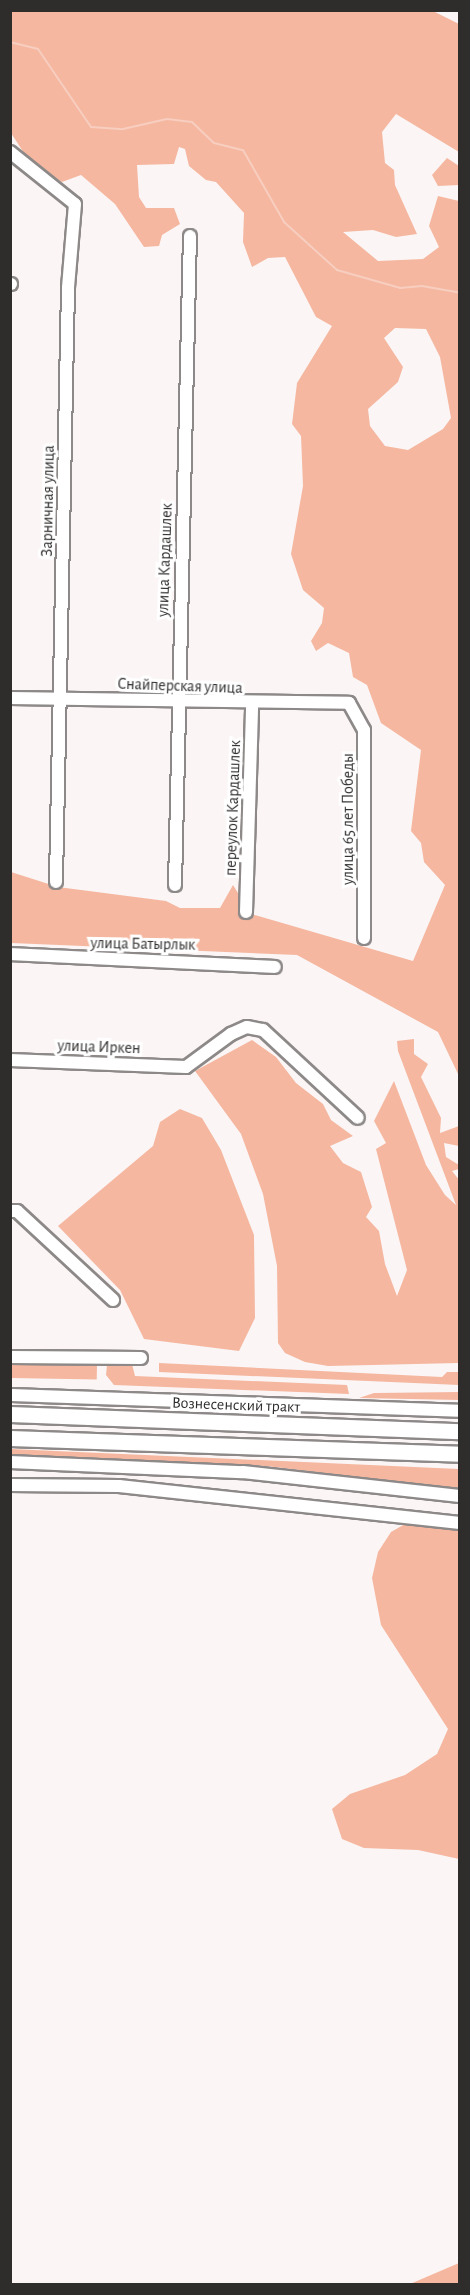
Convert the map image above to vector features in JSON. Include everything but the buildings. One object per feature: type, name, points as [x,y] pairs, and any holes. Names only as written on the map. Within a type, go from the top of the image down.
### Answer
[{"type":"main road","name":"Вознесенский тракт","points":[[10,1414],[459,1431]]},
{"type":"main road","points":[[10,1438],[459,1454]]},
{"type":"street","name":"Зарничная улица","points":[[10,152],[75,204],[68,288],[61,699],[55,796],[56,882]]},
{"type":"street","name":"улица Кардашлек","points":[[175,885],[177,702],[190,236]]},
{"type":"street","name":"Снайперская улица","points":[[10,698],[252,704],[349,703]]},
{"type":"street","name":"улица 65 лет Победы","points":[[349,703],[364,730],[364,938]]},
{"type":"street","name":"переулок Кардашлек","points":[[246,912],[252,704]]},
{"type":"street","name":"улица Батырлык","points":[[10,954],[275,967]]},
{"type":"street","name":"улица Иркен","points":[[10,1060],[186,1067],[231,1034],[247,1027],[263,1030],[358,1118]]},
{"type":"street","points":[[10,1211],[17,1211],[113,1300]]},
{"type":"street","points":[[10,1357],[141,1358]]},
{"type":"street","points":[[10,1395],[459,1411]]},
{"type":"street","points":[[10,1462],[243,1472],[459,1496]]},
{"type":"street","points":[[10,1485],[119,1486],[459,1523]]},
{"type":"shaded area","points":[[11,11],[433,11],[459,24],[459,152],[396,114],[382,132],[385,163],[394,170],[395,185],[417,234],[396,237],[373,230],[343,232],[378,261],[423,259],[439,247],[429,226],[438,196],[459,201],[459,1076],[438,1032],[297,955],[11,943],[11,872],[58,887],[166,901],[180,908],[220,908],[233,885],[251,914],[413,961],[445,885],[424,862],[421,843],[411,831],[421,750],[381,723],[367,685],[353,677],[349,653],[328,643],[316,651],[311,641],[322,623],[324,608],[303,590],[291,554],[303,486],[301,436],[292,424],[297,383],[332,326],[316,317],[285,257],[268,258],[252,267],[243,242],[244,213],[216,182],[206,180],[189,166],[185,149],[179,147],[174,164],[137,165],[139,197],[146,208],[174,208],[180,224],[162,235],[159,246],[144,247],[115,204],[81,175],[62,182],[31,164],[11,133]],"holes":[[[395,328],[426,329],[440,357],[451,418],[443,429],[408,450],[385,446],[370,426],[368,409],[398,382],[403,367],[384,338]]]},
{"type":"shaded area","points":[[447,158],[459,166],[459,185],[438,186],[432,175]]},
{"type":"shaded area","points":[[414,1039],[414,1054],[428,1064],[421,1077],[441,1118],[440,1133],[459,1126],[459,1146],[444,1143],[446,1157],[459,1165],[459,1169],[452,1171],[460,1181],[459,1363],[328,1366],[305,1362],[285,1353],[278,1343],[277,1266],[263,1194],[241,1134],[195,1071],[252,1040],[276,1057],[296,1083],[323,1104],[331,1120],[353,1136],[330,1146],[343,1163],[361,1172],[372,1207],[366,1217],[379,1231],[385,1264],[397,1296],[407,1270],[376,1149],[386,1143],[374,1121],[394,1081],[426,1165],[445,1195],[456,1205],[398,1051],[397,1041]]},
{"type":"shaded area","points":[[180,1109],[202,1118],[221,1150],[254,1235],[255,1318],[239,1351],[144,1339],[120,1290],[58,1226],[153,1146],[160,1122]]},
{"type":"shaded area","points":[[11,1363],[97,1365],[97,1379],[11,1378]]},
{"type":"shaded area","points":[[159,1363],[442,1377],[447,1372],[459,1372],[459,1385],[159,1372]]},
{"type":"shaded area","points":[[132,1364],[135,1376],[347,1385],[349,1394],[114,1385],[106,1375],[107,1365]]},
{"type":"shaded area","points":[[459,1392],[459,1400],[359,1398],[374,1393]]},
{"type":"shaded area","points":[[11,1449],[459,1469],[459,1489],[266,1466],[11,1455]]},
{"type":"shaded area","points":[[405,1524],[459,1529],[459,1859],[418,1850],[364,1848],[342,1839],[332,1809],[350,1794],[405,1775],[437,1754],[448,1729],[381,1625],[372,1578],[378,1552],[391,1532]]},
{"type":"shaded area","points":[[459,2263],[459,2284],[410,2284]]},
{"type":"waterway","points":[[10,42],[38,49],[91,127],[123,129],[167,119],[192,122],[214,143],[243,150],[284,222],[337,270],[400,288],[422,286],[460,293]]}]
